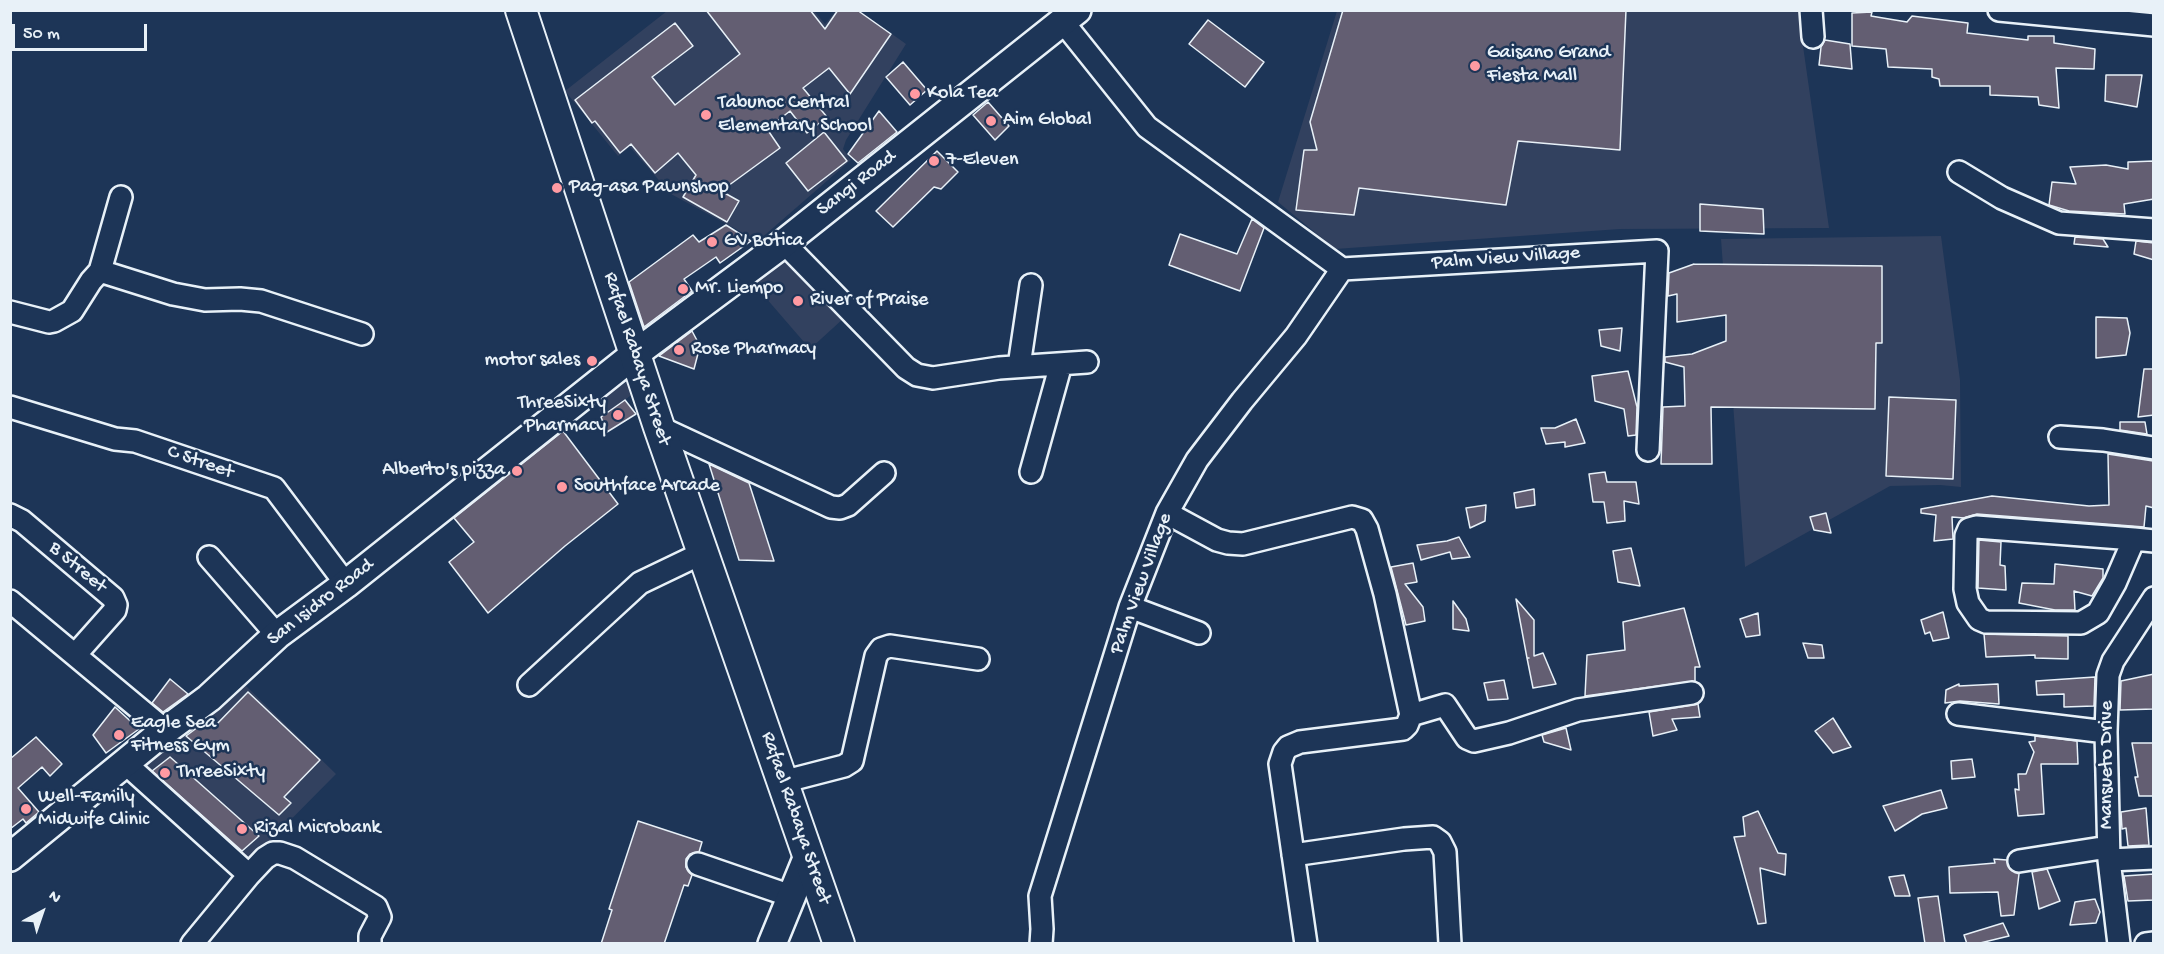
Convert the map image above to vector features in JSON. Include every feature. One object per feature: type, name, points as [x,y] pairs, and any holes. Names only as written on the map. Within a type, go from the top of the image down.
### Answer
[{"type":"main road","name":"Rafael Rabaya Street","points":[[521,10],[659,427],[839,944]]},
{"type":"street","points":[[1811,10],[1814,37]]},
{"type":"street","points":[[2000,10],[2154,25]]},
{"type":"street","name":"Sangi Road","points":[[635,354],[784,243],[1070,16]]},
{"type":"street","points":[[1070,16],[1147,127],[1342,269]]},
{"type":"street","points":[[1959,172],[2002,198],[2059,223],[2154,230]]},
{"type":"street","points":[[10,312],[49,322],[72,311],[100,271],[121,197]]},
{"type":"street","points":[[784,243],[906,368],[917,375],[933,378],[1018,366],[1087,362]]},
{"type":"street","name":"Palm View Village","points":[[1041,944],[1040,896],[1130,607],[1167,513],[1197,460],[1296,336],[1342,269],[1657,251],[1648,450]]},
{"type":"street","points":[[100,271],[173,294],[205,300],[240,299],[261,302],[362,334]]},
{"type":"street","points":[[1018,366],[1031,285]]},
{"type":"street","name":"San Isidro Road","points":[[10,857],[209,698],[277,635],[346,584],[635,354]]},
{"type":"street","points":[[1031,472],[1061,364]]},
{"type":"street","name":"C Street","points":[[10,408],[115,439],[135,441],[274,488],[346,584]]},
{"type":"street","points":[[659,427],[831,507],[840,508],[848,505],[884,472]]},
{"type":"street","points":[[2060,437],[2103,440],[2154,448]]},
{"type":"street","points":[[1167,513],[1217,540],[1243,544],[1352,517],[1362,520],[1367,529],[1385,594],[1411,715],[1403,729],[1300,742],[1288,747],[1284,752],[1280,764],[1306,944]]},
{"type":"street","name":"B Street","points":[[10,515],[22,521],[113,598],[117,605],[75,655]]},
{"type":"street","points":[[1976,527],[2144,540],[2098,613],[2081,623],[1986,622],[1979,619],[1968,603],[1965,589],[1966,536],[1969,529],[1976,527]]},
{"type":"street","points":[[209,557],[277,635]]},
{"type":"street","points":[[529,685],[640,583],[690,559],[704,558]]},
{"type":"street","name":"Mansueto Drive","points":[[2119,944],[2109,853],[2106,732],[2108,675],[2113,662],[2145,625],[2154,598]]},
{"type":"street","points":[[10,600],[166,731]]},
{"type":"street","points":[[1130,607],[1199,633]]},
{"type":"street","points":[[782,782],[852,762],[876,656],[881,649],[890,646],[978,659]]},
{"type":"street","points":[[1411,715],[1445,705],[1467,738],[1474,741],[1509,733],[1578,710],[1692,693]]},
{"type":"street","points":[[1958,714],[2106,732]]},
{"type":"street","points":[[126,763],[249,875]]},
{"type":"street","points":[[1293,855],[1433,837],[1440,842],[1445,852],[1450,944]]},
{"type":"street","points":[[192,944],[249,875],[273,853],[296,858],[376,907],[380,917],[370,936],[370,944]]},
{"type":"street","points":[[2019,861],[2109,853],[2154,858]]},
{"type":"street","points":[[772,944],[808,856]]},
{"type":"street","points":[[698,864],[791,897]]},
{"type":"street","points":[[2146,944],[2154,943]]},
{"type":"shaded area","name":"Tabunoc Central Elementary School","points":[[667,11],[814,11],[825,24],[836,11],[860,11],[906,44],[846,140],[843,149],[851,160],[758,241],[671,194],[630,147],[618,156],[565,91]]},
{"type":"shaded area","points":[[1337,11],[1798,11],[1829,228],[1620,229],[1335,249],[1278,202]]},
{"type":"shaded area","points":[[1941,236],[1960,380],[1961,487],[1890,486],[1745,567],[1721,239]]},
{"type":"shaded area","name":"River of Praise","points":[[787,253],[844,318],[810,349],[753,283]]},
{"type":"shaded area","points":[[628,381],[635,392],[603,417],[596,403]]},
{"type":"shaded area","points":[[246,686],[336,774],[244,867],[138,770]]},
{"type":"building","points":[[706,10],[810,10],[825,29],[838,10],[857,10],[891,34],[850,94],[829,68],[803,88],[827,117],[807,133],[790,111],[767,129],[780,148],[721,191],[739,201],[727,222],[683,197],[696,175],[678,153],[655,173],[631,144],[620,153],[595,121],[592,123],[575,100],[675,23],[693,46],[652,77],[675,105],[740,54]]},
{"type":"building","name":"Gaisano Grand Fiesta Mall","points":[[1343,10],[1626,10],[1620,150],[1518,141],[1506,205],[1359,188],[1354,215],[1296,210],[1304,150],[1317,150],[1310,122]]},
{"type":"building","points":[[1872,12],[1871,16],[1907,22],[1912,16],[1968,23],[1967,33],[2028,40],[2028,36],[2054,36],[2054,43],[2095,49],[2094,69],[2056,68],[2059,108],[2039,105],[2038,97],[1990,95],[1990,86],[1940,86],[1939,79],[1932,77],[1932,69],[1888,67],[1886,49],[1852,46],[1852,13]]},
{"type":"building","points":[[1208,20],[1264,62],[1245,87],[1189,44]]},
{"type":"building","points":[[1825,40],[1850,44],[1852,69],[1819,65],[1821,47]]},
{"type":"building","points":[[903,62],[927,90],[910,105],[886,77]]},
{"type":"building","points":[[2106,75],[2142,75],[2137,107],[2105,101]]},
{"type":"building","name":"Aim Global","points":[[988,102],[1009,126],[995,140],[973,115]]},
{"type":"building","points":[[879,111],[897,132],[858,163],[848,154]]},
{"type":"building","points":[[824,132],[847,161],[808,191],[786,163]]},
{"type":"building","points":[[937,151],[958,172],[941,189],[934,187],[893,227],[876,211]]},
{"type":"building","points":[[2154,161],[2154,199],[2124,204],[2125,214],[2069,211],[2049,205],[2052,182],[2076,184],[2070,167],[2106,165],[2128,169],[2128,162]]},
{"type":"building","points":[[1700,204],[1763,209],[1764,234],[1700,231]]},
{"type":"building","points":[[1252,219],[1264,228],[1240,291],[1169,265],[1180,234],[1237,254]]},
{"type":"building","points":[[726,225],[751,241],[720,263],[716,257],[684,279],[692,291],[644,327],[629,282],[693,235],[699,242]]},
{"type":"building","points":[[2075,237],[2103,239],[2108,247],[2074,244]]},
{"type":"building","points":[[2136,241],[2154,243],[2154,260],[2134,254]]},
{"type":"building","points":[[1694,264],[1882,266],[1882,343],[1876,343],[1875,409],[1711,407],[1712,464],[1661,464],[1663,407],[1685,406],[1684,367],[1665,362],[1665,357],[1692,354],[1726,341],[1726,315],[1677,322],[1677,294],[1668,296],[1669,273]]},
{"type":"building","points":[[2096,317],[2127,318],[2130,333],[2126,355],[2096,358]]},
{"type":"building","points":[[1622,328],[1620,351],[1601,346],[1599,330]]},
{"type":"building","name":"Rose Pharmacy","points":[[692,331],[700,346],[694,369],[659,356]]},
{"type":"building","points":[[2144,369],[2154,369],[2154,415],[2138,417]]},
{"type":"building","points":[[1628,371],[1637,407],[1636,435],[1628,436],[1624,409],[1595,401],[1592,376]]},
{"type":"building","points":[[1889,397],[1956,400],[1953,479],[1886,476]]},
{"type":"building","name":"ThreeSixty Pharmacy","points":[[625,400],[636,414],[607,432],[601,417]]},
{"type":"building","points":[[1576,419],[1585,443],[1565,447],[1565,442],[1546,444],[1541,428],[1555,428]]},
{"type":"building","points":[[2120,422],[2145,422],[2147,434],[2120,430]]},
{"type":"building","points":[[563,431],[618,504],[565,546],[488,613],[449,562],[474,542],[454,518]]},
{"type":"building","points":[[2108,454],[2153,461],[2154,508],[2146,506],[2144,527],[1977,514],[1964,518],[1952,517],[1953,539],[1934,541],[1936,515],[1921,513],[1921,509],[1992,496],[2089,506],[2109,505]]},
{"type":"building","points":[[709,464],[749,483],[774,561],[739,560]]},
{"type":"building","points":[[1605,472],[1607,482],[1636,482],[1639,504],[1624,501],[1625,521],[1607,523],[1604,502],[1593,502],[1589,474]]},
{"type":"building","points":[[1534,489],[1535,505],[1516,508],[1514,493]]},
{"type":"building","points":[[1486,505],[1485,521],[1470,528],[1466,508]]},
{"type":"building","points":[[1826,513],[1831,533],[1814,530],[1810,517]]},
{"type":"building","points":[[1459,537],[1470,557],[1452,559],[1450,552],[1421,560],[1417,545]]},
{"type":"building","points":[[1979,540],[2001,542],[2000,565],[2005,566],[2006,590],[1978,588]]},
{"type":"building","points":[[1631,548],[1640,586],[1618,582],[1613,551]]},
{"type":"building","points":[[1413,563],[1417,582],[1405,584],[1423,607],[1425,621],[1406,625],[1391,567]]},
{"type":"building","points":[[2055,564],[2103,569],[2103,578],[2092,596],[2074,591],[2075,610],[2055,610],[2019,603],[2022,583],[2054,584]]},
{"type":"building","points":[[1516,599],[1534,620],[1534,656],[1543,653],[1556,684],[1533,688]]},
{"type":"building","points":[[1453,601],[1466,619],[1469,631],[1453,629]]},
{"type":"building","points":[[1684,608],[1700,667],[1695,667],[1695,681],[1585,696],[1587,655],[1625,650],[1623,622]]},
{"type":"building","points":[[1943,612],[1949,638],[1933,641],[1930,632],[1925,634],[1921,620]]},
{"type":"building","points":[[1758,613],[1760,635],[1746,637],[1740,619]]},
{"type":"building","points":[[1984,634],[2068,636],[2068,659],[2035,658],[2035,655],[1986,657]]},
{"type":"building","points":[[1803,643],[1822,645],[1824,658],[1808,658]]},
{"type":"building","points":[[2154,674],[2154,709],[2120,710],[2121,681]]},
{"type":"building","points":[[2095,677],[2094,706],[2064,707],[2064,694],[2037,695],[2036,681]]},
{"type":"building","points":[[170,679],[188,694],[163,712],[152,703]]},
{"type":"building","points":[[1504,680],[1508,699],[1488,700],[1484,683]]},
{"type":"building","points":[[1959,684],[1959,686],[1998,684],[1999,704],[1960,701],[1945,703],[1946,690]]},
{"type":"building","points":[[248,692],[320,760],[284,797],[291,803],[279,815],[186,736],[206,721],[213,728]]},
{"type":"building","points":[[1698,704],[1700,717],[1672,719],[1677,730],[1653,736],[1649,712]]},
{"type":"building","points":[[115,707],[139,729],[106,753],[93,735]]},
{"type":"building","points":[[1833,718],[1851,747],[1833,753],[1815,731]]},
{"type":"building","points":[[1566,728],[1571,750],[1544,742],[1542,735]]},
{"type":"building","points":[[2035,736],[2077,741],[2078,764],[2041,764],[2044,814],[2018,816],[2015,789],[2019,790],[2018,774],[2026,774],[2034,752],[2029,742],[2035,741]]},
{"type":"building","points":[[36,737],[62,764],[50,776],[42,767],[18,788],[39,812],[26,823],[23,819],[10,829],[10,759]]},
{"type":"building","points":[[2132,743],[2154,743],[2154,796],[2139,796]]},
{"type":"building","points":[[170,757],[259,836],[242,851],[152,771]]},
{"type":"building","points":[[1972,759],[1975,777],[1952,779],[1951,761]]},
{"type":"building","points":[[1941,790],[1947,808],[1922,814],[1895,831],[1883,806]]},
{"type":"building","points":[[2146,808],[2149,845],[2128,846],[2126,828],[2122,829],[2121,812]]},
{"type":"building","points":[[1758,811],[1778,853],[1786,854],[1785,875],[1760,868],[1766,923],[1758,924],[1734,837],[1745,836],[1743,817]]},
{"type":"building","points":[[638,821],[702,842],[699,852],[690,854],[686,859],[686,867],[692,875],[688,886],[684,885],[664,944],[601,944],[612,910],[609,909]]},
{"type":"building","points":[[1994,859],[2007,860],[2010,869],[2019,874],[2014,915],[2001,916],[1998,892],[1950,893],[1949,867],[1995,863]]},
{"type":"building","points":[[2047,869],[2060,901],[2039,909],[2032,872]]},
{"type":"building","points":[[2154,874],[2154,900],[2128,901],[2124,876]]},
{"type":"building","points":[[1904,875],[1910,896],[1895,896],[1889,877]]},
{"type":"building","points":[[1938,896],[1945,944],[1925,944],[1918,898]]},
{"type":"building","points":[[2095,899],[2100,912],[2096,923],[2070,925],[2075,902]]},
{"type":"building","points":[[2003,923],[2009,936],[1967,944],[1964,935]]},
{"type":"place","name":"Gaisano Grand Fiesta Mall","points":[[1475,66]]},
{"type":"place","name":"Kola Tea","points":[[915,94]]},
{"type":"place","name":"Tabunoc Central Elementary School","points":[[706,115]]},
{"type":"place","name":"Aim Global","points":[[991,121]]},
{"type":"place","name":"7-Eleven","points":[[934,161]]},
{"type":"place","name":"Pag-asa Pawnshop","points":[[557,188]]},
{"type":"place","name":"GV Botica","points":[[712,242]]},
{"type":"place","name":"Mr. Liempo","points":[[683,289]]},
{"type":"place","name":"River of Praise","points":[[798,301]]},
{"type":"place","name":"Rose Pharmacy","points":[[679,350]]},
{"type":"place","name":"motor sales","points":[[592,361]]},
{"type":"place","name":"ThreeSixty Pharmacy","points":[[618,415]]},
{"type":"place","name":"Alberto's pizza","points":[[517,471]]},
{"type":"place","name":"Southface Arcade","points":[[562,487]]},
{"type":"place","name":"Eagle Sea Fitness Gym","points":[[119,735]]},
{"type":"place","name":"ThreeSixty","points":[[165,773]]},
{"type":"place","name":"Well-Family Midwife Clinic","points":[[26,809]]},
{"type":"place","name":"Rizal Microbank","points":[[242,829]]}]
